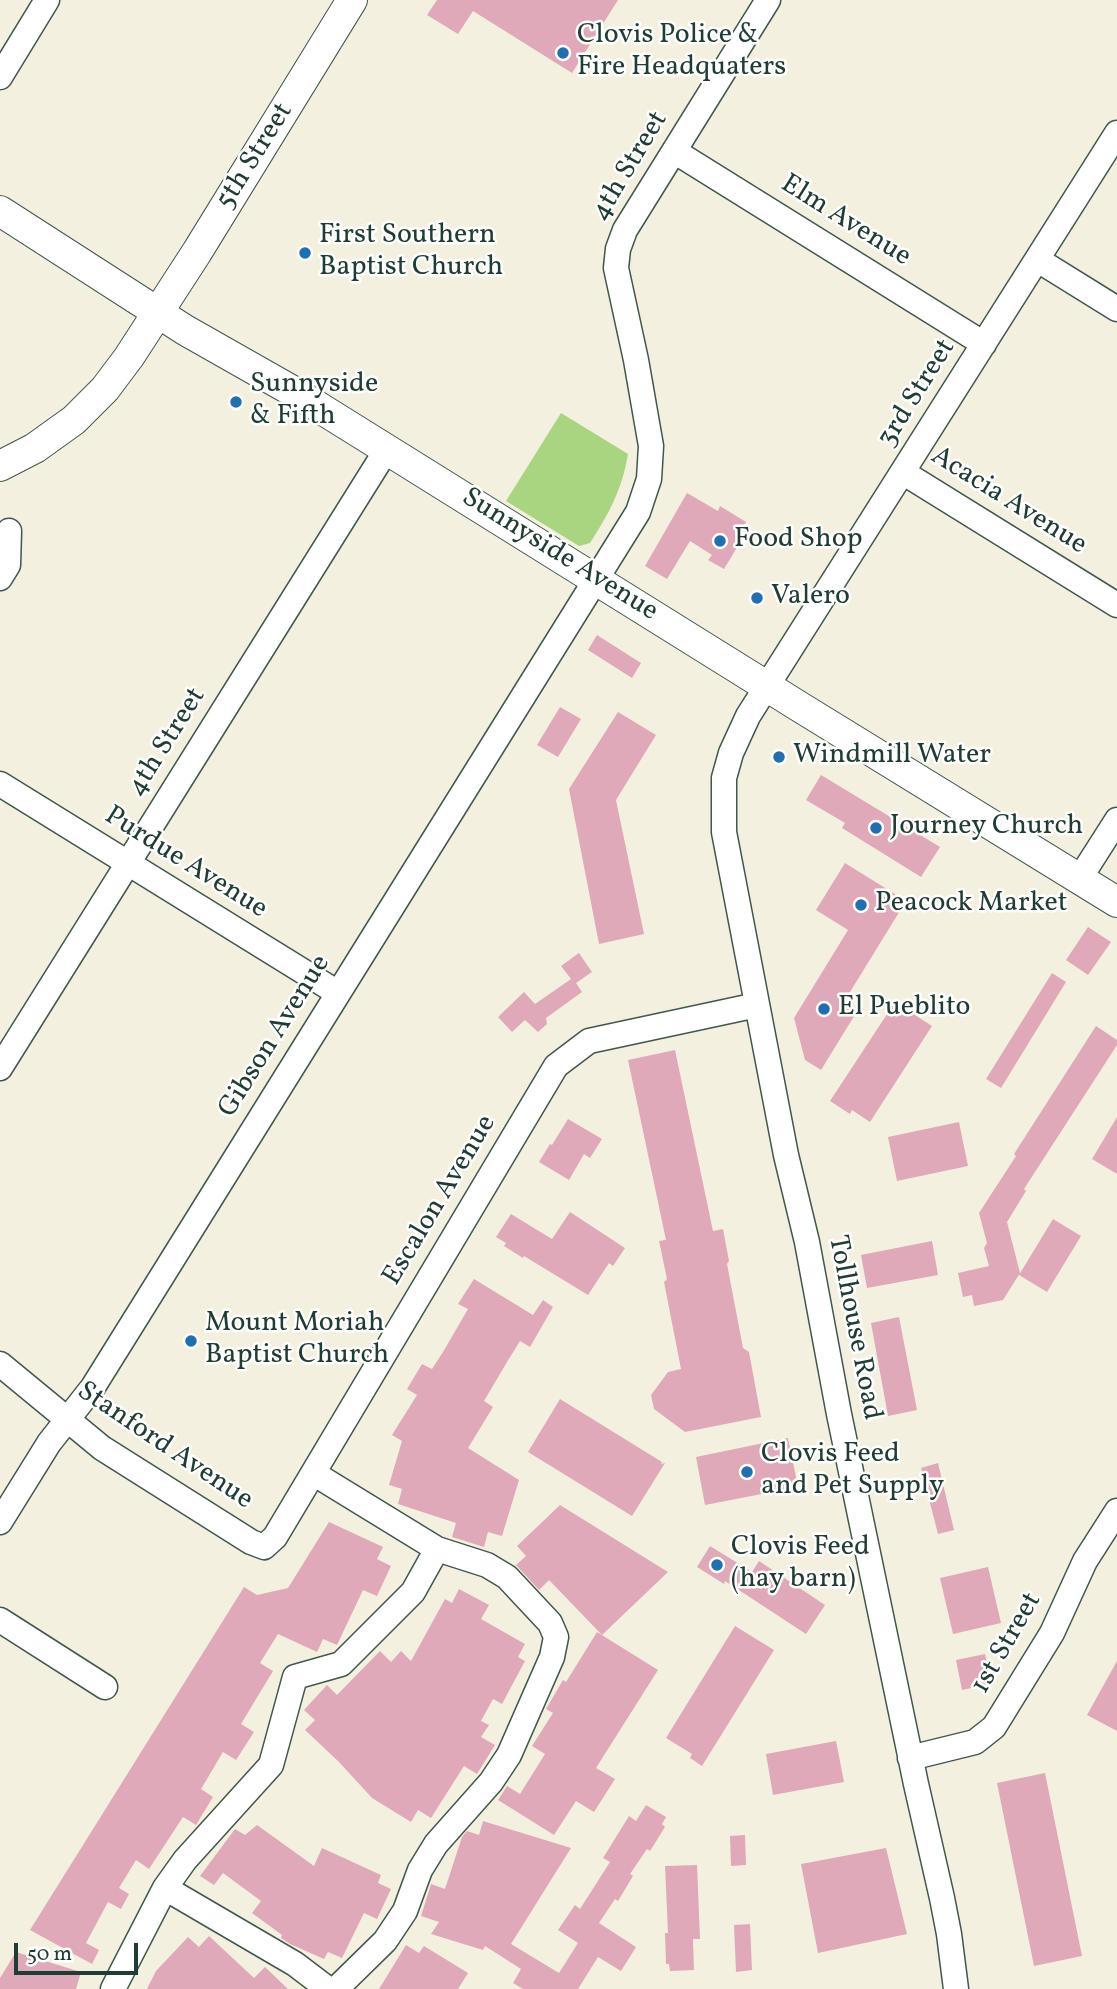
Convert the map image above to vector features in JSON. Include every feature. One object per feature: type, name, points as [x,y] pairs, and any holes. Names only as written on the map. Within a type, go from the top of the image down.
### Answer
[{"type":"main road","name":"5th Street","points":[[0,466],[35,448],[74,420],[105,389],[130,357],[352,0]]},
{"type":"main road","name":"Sunnyside Avenue","points":[[0,211],[158,313],[296,393],[1117,902]]},
{"type":"street","points":[[0,77],[47,0]]},
{"type":"street","name":"4th Street","points":[[596,579],[638,512],[647,490],[652,458],[641,385],[616,259],[618,248],[625,230],[768,0]]},
{"type":"street","name":"3rd Street","points":[[768,687],[1117,133]]},
{"type":"street","name":"Elm Avenue","points":[[674,151],[984,344]]},
{"type":"street","points":[[1038,260],[1117,309]]},
{"type":"street","name":"4th Street","points":[[0,1068],[387,449]]},
{"type":"street","name":"Acacia Avenue","points":[[904,473],[1117,605]]},
{"type":"street","points":[[0,578],[8,565],[9,531]]},
{"type":"street","name":"Gibson Avenue","points":[[0,1522],[49,1443],[93,1387],[596,579]]},
{"type":"street","name":"Tollhouse Road","points":[[768,687],[744,724],[731,753],[724,778],[724,832],[786,1155],[807,1242],[818,1314],[942,1898],[956,1989]]},
{"type":"street","name":"Purdue Avenue","points":[[0,784],[338,993]]},
{"type":"street","points":[[1080,878],[1117,820]]},
{"type":"street","name":"Escalon Avenue","points":[[264,1547],[275,1537],[556,1066],[589,1041],[757,1005]]},
{"type":"street","name":"Stanford Avenue","points":[[0,1364],[103,1448],[251,1542],[264,1547]]},
{"type":"street","points":[[313,1473],[438,1549],[487,1565],[507,1577],[550,1623],[556,1637],[552,1657],[509,1755],[491,1782],[436,1844],[420,1870],[405,1910],[385,1941],[336,1989]]},
{"type":"street","name":"1st Street","points":[[911,1758],[975,1742],[994,1727],[1052,1633],[1086,1561],[1117,1511]]},
{"type":"street","points":[[113,1989],[165,1888],[185,1860],[271,1765],[295,1677],[341,1664],[413,1592],[438,1549]]},
{"type":"street","points":[[0,1620],[105,1687]]},
{"type":"street","points":[[165,1888],[295,1965],[328,1989]]},
{"type":"green space","points":[[561,413],[628,454],[622,479],[609,511],[590,543],[579,546],[506,501]]},
{"type":"building","name":"Clovis Police & Fire Headquaters","points":[[437,0],[618,0],[572,73],[473,11],[458,34],[427,15]]},
{"type":"building","points":[[687,493],[718,511],[720,506],[746,522],[740,533],[744,536],[724,569],[708,560],[712,555],[690,541],[667,579],[645,566]]},
{"type":"building","points":[[597,635],[641,663],[632,678],[588,650]]},
{"type":"building","points":[[560,707],[581,719],[558,757],[537,745]]},
{"type":"building","points":[[618,712],[656,735],[616,800],[644,934],[599,944],[569,789]]},
{"type":"building","points":[[821,775],[940,847],[921,877],[842,828],[845,823],[806,800]]},
{"type":"building","points":[[845,863],[906,901],[842,1005],[856,1013],[821,1070],[805,1060],[794,1018],[848,930],[816,910]]},
{"type":"building","points":[[1088,927],[1111,942],[1088,975],[1066,960]]},
{"type":"building","points":[[579,953],[592,972],[576,983],[582,992],[546,1018],[547,1024],[538,1032],[525,1020],[512,1032],[498,1017],[524,992],[535,1004],[571,979],[561,966]]},
{"type":"building","points":[[1052,973],[1066,982],[1001,1088],[986,1079]]},
{"type":"building","points":[[895,1002],[932,1026],[870,1122],[852,1110],[850,1114],[830,1101]]},
{"type":"building","points":[[1096,1026],[1117,1040],[1117,1045],[1024,1189],[1026,1191],[1007,1222],[1020,1273],[1003,1300],[974,1306],[972,1295],[963,1297],[958,1273],[989,1266],[984,1248],[987,1243],[979,1213]]},
{"type":"building","points":[[675,1050],[713,1231],[723,1229],[743,1348],[749,1352],[761,1417],[685,1432],[654,1409],[651,1395],[668,1372],[681,1369],[659,1241],[666,1240],[628,1060]]},
{"type":"building","points":[[1117,1117],[1117,1174],[1092,1159]]},
{"type":"building","points":[[568,1119],[602,1139],[590,1158],[584,1154],[569,1180],[539,1162]]},
{"type":"building","points":[[959,1122],[968,1166],[897,1181],[888,1137]]},
{"type":"building","points":[[570,1212],[625,1248],[613,1266],[609,1263],[588,1295],[524,1256],[523,1258],[504,1246],[506,1243],[496,1237],[511,1214],[552,1239]]},
{"type":"building","points":[[1053,1219],[1081,1236],[1047,1292],[1019,1275]]},
{"type":"building","points":[[932,1241],[938,1275],[867,1288],[861,1255]]},
{"type":"building","points":[[474,1279],[533,1315],[543,1300],[553,1307],[530,1347],[520,1341],[507,1362],[484,1401],[493,1407],[468,1448],[519,1480],[502,1536],[488,1532],[484,1547],[452,1537],[456,1523],[398,1504],[402,1489],[389,1485],[402,1441],[392,1435],[417,1395],[407,1389],[422,1364],[432,1369],[443,1352],[468,1309],[458,1304]]},
{"type":"building","points":[[899,1317],[917,1410],[888,1416],[871,1323]]},
{"type":"building","points":[[560,1399],[662,1462],[661,1464],[665,1463],[632,1516],[528,1452]]},
{"type":"building","name":"Clovis Feed and Pet Supply","points":[[788,1438],[798,1487],[705,1505],[696,1457]]},
{"type":"building","points":[[938,1463],[954,1530],[938,1534],[921,1468]]},
{"type":"building","points":[[560,1505],[668,1572],[602,1635],[549,1580],[539,1590],[516,1565],[526,1556],[517,1546]]},
{"type":"building","points":[[329,1522],[383,1547],[377,1559],[391,1566],[377,1596],[363,1590],[337,1645],[323,1639],[317,1652],[278,1634],[260,1663],[273,1671],[241,1724],[254,1732],[236,1760],[223,1752],[201,1789],[213,1797],[196,1825],[183,1817],[149,1869],[136,1860],[119,1888],[129,1894],[121,1909],[108,1902],[86,1943],[99,1950],[92,1964],[30,1930],[244,1587],[257,1595],[288,1588]]},
{"type":"building","points":[[710,1546],[752,1572],[759,1561],[825,1605],[806,1634],[725,1581],[724,1584],[697,1567]]},
{"type":"building","points":[[988,1567],[1001,1623],[953,1634],[940,1578]]},
{"type":"building","points":[[459,1589],[489,1605],[481,1619],[525,1644],[518,1657],[525,1661],[502,1704],[493,1699],[481,1721],[489,1725],[481,1737],[495,1745],[477,1774],[464,1766],[431,1818],[418,1810],[411,1822],[372,1798],[305,1730],[315,1720],[304,1710],[327,1685],[337,1695],[380,1651],[391,1662],[401,1651],[411,1661],[445,1599],[452,1603]]},
{"type":"building","points":[[735,1626],[774,1650],[702,1766],[690,1758],[692,1754],[666,1738]]},
{"type":"building","points":[[597,1632],[658,1670],[596,1768],[615,1779],[594,1812],[576,1801],[554,1835],[498,1800],[507,1786],[520,1794],[545,1754],[532,1746],[553,1713],[546,1709]]},
{"type":"building","points":[[985,1654],[991,1684],[962,1690],[956,1660]]},
{"type":"building","points":[[1117,1661],[1117,1731],[1087,1715]]},
{"type":"building","points":[[836,1741],[844,1782],[773,1795],[766,1754]]},
{"type":"building","points":[[1045,1773],[1082,1956],[1034,1966],[997,1783]]},
{"type":"building","points":[[646,1805],[666,1817],[662,1824],[665,1827],[650,1851],[647,1849],[630,1874],[633,1876],[618,1901],[615,1899],[599,1923],[636,1947],[621,1971],[598,1957],[578,1989],[523,1989],[513,1983],[521,1969],[485,1946],[483,1950],[431,1934],[439,1922],[421,1916],[431,1884],[445,1889],[462,1837],[467,1831],[479,1835],[483,1821],[571,1848],[511,1944],[559,1973],[578,1943],[558,1930],[575,1905],[580,1909],[610,1862],[603,1858],[629,1816],[636,1821]]},
{"type":"building","points":[[257,1825],[314,1866],[322,1848],[381,1875],[378,1883],[391,1889],[377,1919],[364,1913],[342,1958],[328,1952],[324,1959],[281,1938],[282,1935],[252,1913],[261,1901],[223,1873],[214,1885],[200,1876],[235,1829],[245,1835]]},
{"type":"building","points":[[745,1835],[746,1865],[731,1866],[730,1836]]},
{"type":"building","points":[[886,1848],[907,1934],[818,1953],[801,1864]]},
{"type":"building","points":[[697,1865],[700,1939],[693,1939],[694,1970],[670,1971],[669,1964],[666,1964],[665,1933],[668,1933],[665,1866]]},
{"type":"building","points":[[750,1924],[752,1970],[736,1972],[734,1925]]},
{"type":"building","points":[[209,1936],[254,1978],[265,1967],[288,1989],[147,1989],[156,1971],[188,1937],[199,1947]]},
{"type":"building","points":[[406,1945],[419,1953],[424,1946],[468,1973],[458,1989],[379,1989]]},
{"type":"building","points":[[16,1952],[81,1972],[76,1989],[0,1989],[0,1978]]},
{"type":"place","name":"Clovis Police & Fire Headquaters","points":[[563,53]]},
{"type":"place","name":"First Southern Baptist Church","points":[[305,253]]},
{"type":"place","name":"Sunnyside & Fifth","points":[[236,402]]},
{"type":"place","name":"Food Shop","points":[[720,541]]},
{"type":"place","name":"Valero","points":[[757,598]]},
{"type":"place","name":"Windmill Water","points":[[779,757]]},
{"type":"place","name":"Journey Church","points":[[876,828]]},
{"type":"place","name":"Peacock Market","points":[[861,905]]},
{"type":"place","name":"El Pueblito","points":[[824,1009]]},
{"type":"place","name":"Mount Moriah Baptist Church","points":[[191,1341]]},
{"type":"place","name":"Clovis Feed and Pet Supply","points":[[747,1472]]},
{"type":"place","name":"Clovis Feed (hay barn)","points":[[717,1565]]}]
